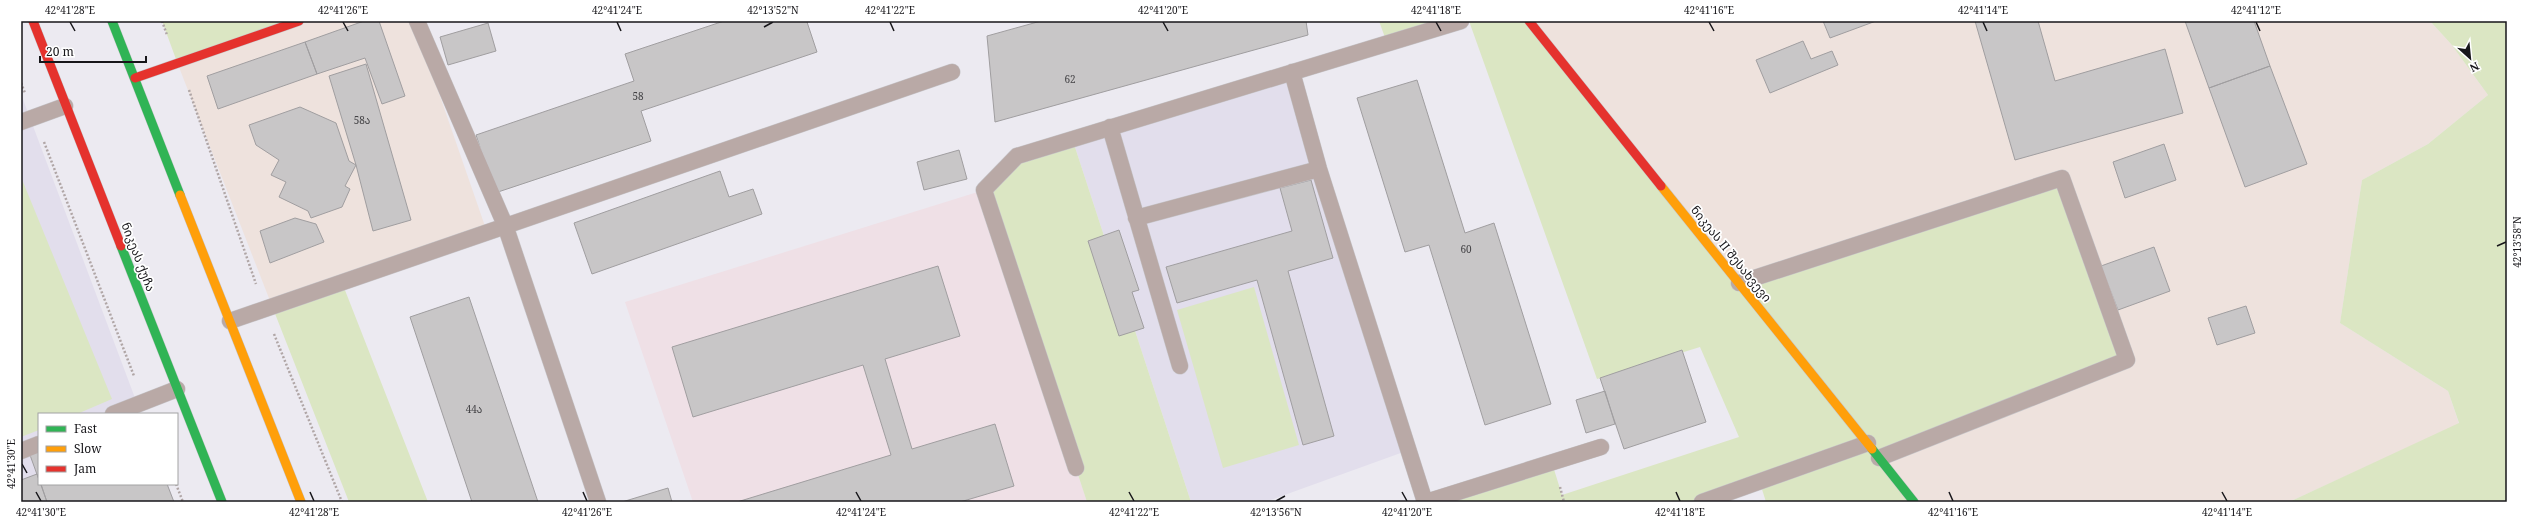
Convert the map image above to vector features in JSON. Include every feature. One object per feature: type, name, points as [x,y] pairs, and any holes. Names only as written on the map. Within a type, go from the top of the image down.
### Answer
[{"type":"main road","name":"ნიკეას ქუჩა","points":[[33,21],[65,106],[222,502]]},
{"type":"main road","points":[[112,21],[301,502]]},
{"type":"main road","points":[[135,78],[299,21]]},
{"type":"main road","name":"ნიკეას II შესახვევი","points":[[1529,21],[1914,502]]},
{"type":"lane","points":[[417,21],[505,225],[598,502]]},
{"type":"lane","points":[[1076,468],[984,190],[1016,156],[1462,21]]},
{"type":"lane","points":[[230,321],[952,72]]},
{"type":"lane","points":[[1292,72],[1319,169],[1425,502],[1601,447]]},
{"type":"lane","points":[[21,122],[65,106]]},
{"type":"lane","points":[[1110,127],[1180,366]]},
{"type":"lane","points":[[1136,218],[1319,169]]},
{"type":"lane","points":[[1739,283],[2062,178],[2127,360],[1879,458]]},
{"type":"lane","points":[[116,413],[177,389]]},
{"type":"lane","points":[[1702,502],[1868,443]]},
{"type":"lane","points":[[21,451],[38,444]]},
{"type":"path","points":[[62,190],[144,402]]},
{"type":"path","points":[[176,485],[183,502]]},
{"type":"shaded area","points":[[299,21],[414,21],[487,232],[272,306],[177,62]]},
{"type":"shaded area","points":[[1529,21],[2430,21],[2451,44],[2488,95],[2428,144],[2362,180],[2340,323],[2448,391],[2459,424],[2289,502],[1914,502]]},
{"type":"shaded area","points":[[1292,72],[1409,450],[1265,502],[1191,502],[1072,138]]},
{"type":"shaded area","points":[[21,94],[141,413],[38,413],[38,485],[168,485],[174,502],[21,502]]},
{"type":"shaded area","points":[[984,190],[1087,502],[693,502],[625,302]]},
{"type":"green space","points":[[162,21],[299,21],[177,62]]},
{"type":"green space","points":[[1379,21],[1461,21],[1387,43]]},
{"type":"green space","points":[[1469,21],[1529,21],[1739,283],[2062,178],[2127,360],[1879,457],[1914,502],[1766,502],[1760,483],[1702,502],[1426,502],[1552,463],[1562,495],[1739,437],[1700,347],[1597,379]]},
{"type":"green space","points":[[2430,21],[2507,21],[2507,502],[2289,502],[2459,423],[2448,391],[2340,323],[2362,180],[2428,144],[2488,95],[2451,44]]},
{"type":"green space","points":[[1072,138],[1191,502],[1087,502],[984,190],[1017,156]]},
{"type":"green space","points":[[21,177],[112,399],[79,413],[38,413],[38,430],[21,437]]},
{"type":"green space","points":[[341,280],[428,502],[349,502],[272,306]]},
{"type":"green space","points":[[1254,287],[1299,445],[1223,468],[1177,310]]},
{"type":"building","points":[[364,21],[379,21],[405,96],[382,104],[365,58],[317,74],[305,42]]},
{"type":"building","points":[[724,21],[809,21],[807,22],[817,52],[641,111],[651,141],[495,193],[476,135],[634,81],[625,54]]},
{"type":"building","points":[[1041,21],[1306,21],[1308,35],[995,122],[987,36]]},
{"type":"building","points":[[1823,21],[1876,21],[1830,38]]},
{"type":"building","points":[[1975,21],[2038,21],[2055,81],[2165,49],[2183,113],[2015,160]]},
{"type":"building","points":[[2185,21],[2254,21],[2270,66],[2209,88]]},
{"type":"building","points":[[488,23],[496,51],[448,65],[440,37]]},
{"type":"building","points":[[1803,41],[1811,59],[1832,51],[1838,65],[1770,93],[1756,60]]},
{"type":"building","points":[[305,42],[317,74],[218,109],[207,76]]},
{"type":"building","points":[[366,64],[411,220],[373,231],[356,165],[329,76]]},
{"type":"building","points":[[2270,66],[2307,164],[2245,187],[2209,88]]},
{"type":"building","points":[[1417,80],[1465,233],[1494,223],[1551,404],[1485,425],[1429,245],[1405,252],[1357,98]]},
{"type":"building","points":[[300,107],[336,123],[349,161],[356,165],[345,186],[350,189],[342,207],[311,218],[308,211],[279,197],[286,182],[271,175],[279,160],[256,145],[249,125]]},
{"type":"building","points":[[2164,144],[2176,180],[2125,198],[2113,162]]},
{"type":"building","points":[[959,150],[967,179],[924,190],[917,162]]},
{"type":"building","points":[[720,171],[729,197],[753,189],[762,214],[592,274],[574,223]]},
{"type":"building","points":[[1311,180],[1333,258],[1288,271],[1334,436],[1303,445],[1257,280],[1177,303],[1166,267],[1292,231],[1280,188]]},
{"type":"building","points":[[295,218],[316,224],[324,242],[270,263],[260,231]]},
{"type":"building","points":[[1119,230],[1139,290],[1132,292],[1144,328],[1119,336],[1088,241]]},
{"type":"building","points":[[2154,247],[2170,291],[2118,310],[2101,266]]},
{"type":"building","points":[[938,266],[960,336],[885,359],[912,449],[995,424],[1014,486],[960,502],[737,502],[891,455],[863,365],[693,417],[672,347]]},
{"type":"building","points":[[469,297],[538,502],[472,502],[410,317]]},
{"type":"building","points":[[2246,306],[2255,333],[2217,345],[2208,318]]},
{"type":"building","points":[[1682,350],[1706,422],[1624,449],[1600,378]]},
{"type":"building","points":[[1605,391],[1615,424],[1586,433],[1576,400]]},
{"type":"building","points":[[38,451],[38,477],[30,455]]},
{"type":"building","points":[[37,474],[38,485],[41,485],[47,502],[21,502],[21,480]]},
{"type":"building","points":[[41,485],[167,485],[174,502],[47,502]]},
{"type":"building","points":[[668,488],[672,502],[622,502]]},
{"type":"traffic: fast","points":[[112,21],[180,195]]},
{"type":"traffic: fast","points":[[121,246],[222,502]]},
{"type":"traffic: fast","points":[[1872,449],[1914,502]]},
{"type":"traffic: slow","points":[[1661,186],[1872,449]]},
{"type":"traffic: slow","points":[[180,195],[301,502]]},
{"type":"traffic: jam","points":[[33,21],[121,246]]},
{"type":"traffic: jam","points":[[135,78],[299,21]]},
{"type":"traffic: jam","points":[[1529,21],[1661,186]]}]
